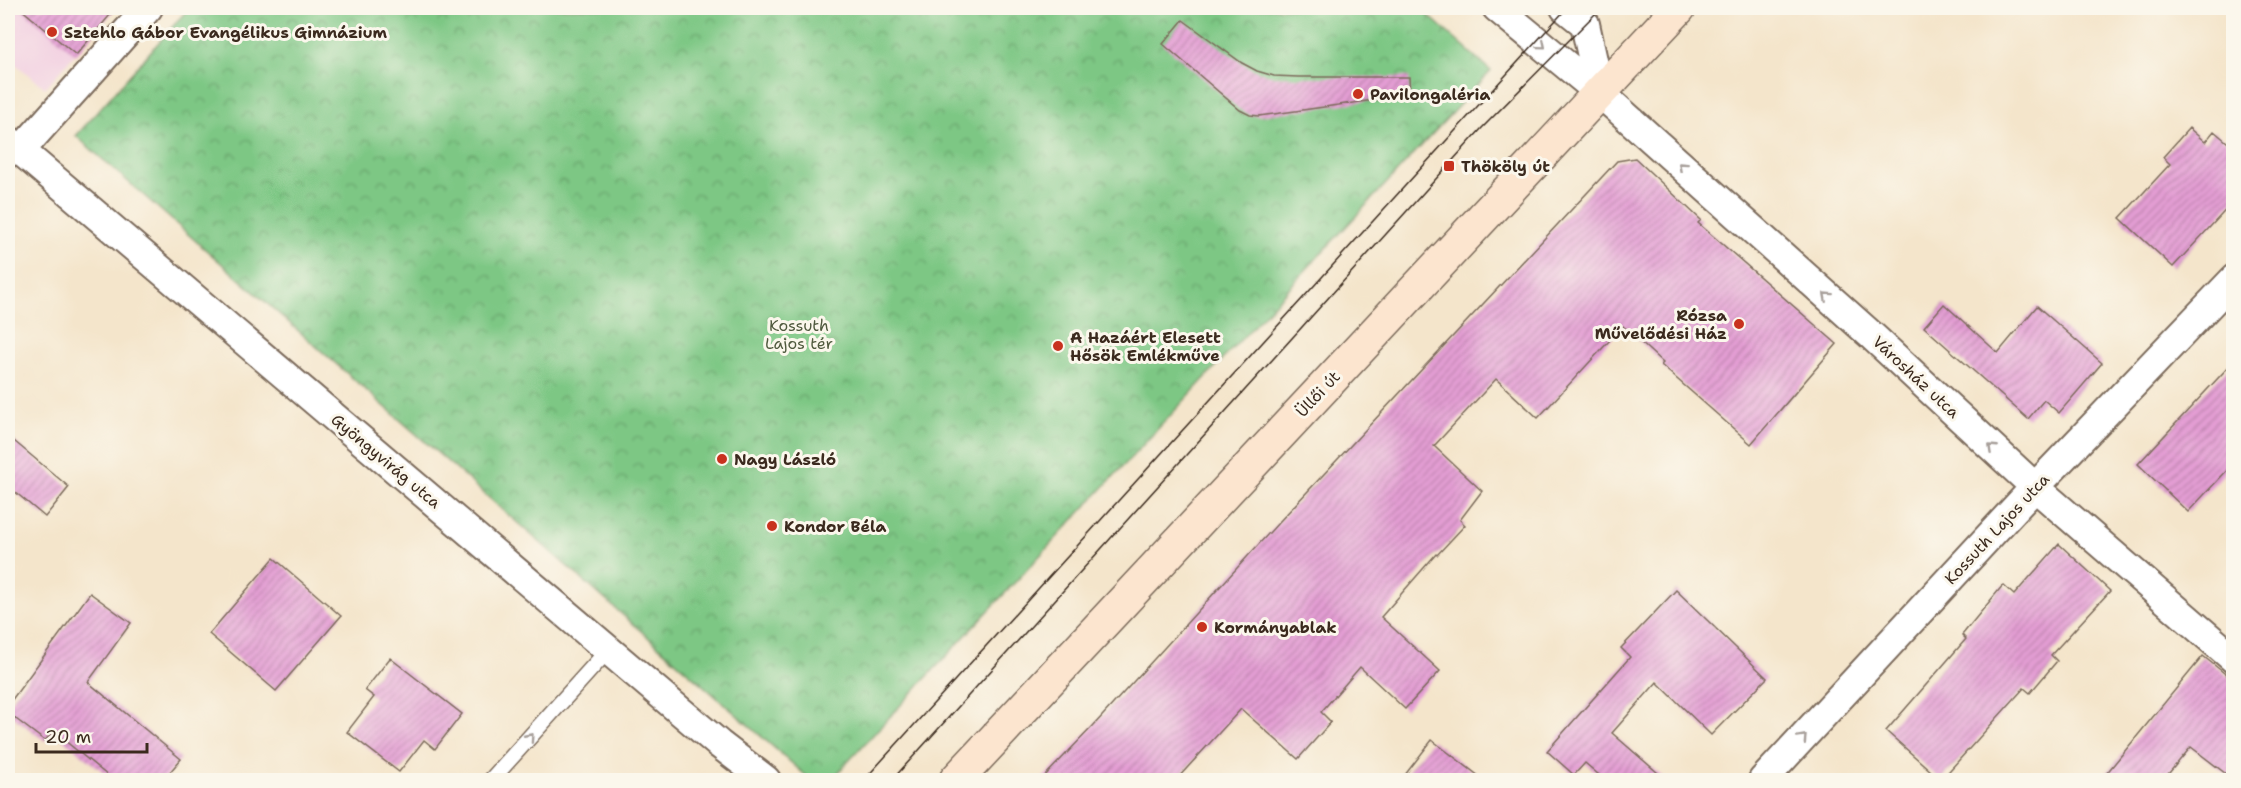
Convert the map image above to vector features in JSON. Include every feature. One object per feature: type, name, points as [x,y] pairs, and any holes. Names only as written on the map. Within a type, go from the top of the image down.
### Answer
[{"type":"main road","name":"Üllői út","points":[[956,780],[1679,8]]},
{"type":"street","points":[[14,145],[148,8]]},
{"type":"street","points":[[1497,8],[1600,93]]},
{"type":"street","points":[[1565,8],[1585,24],[1600,93]]},
{"type":"street","name":"Városház utca","points":[[1600,93],[1871,335],[2035,487],[2234,659]]},
{"type":"street","name":"Gyöngyvirág utca","points":[[14,145],[766,780]]},
{"type":"street","name":"Kossuth Lajos utca","points":[[1763,780],[2035,487],[2234,279]]},
{"type":"lane","points":[[491,780],[609,649]]},
{"type":"shaded area","name":"Sztehlo Gábor Evangélikus Gimnázium","points":[[8,8],[116,8],[45,88],[8,58]]},
{"type":"green space","name":"Kossuth Lajos tér","points":[[189,8],[1420,8],[1491,71],[831,780],[811,780],[76,136]]},
{"type":"building","points":[[20,8],[116,8],[76,55]]},
{"type":"building","points":[[1183,20],[1242,63],[1257,71],[1274,76],[1298,77],[1409,77],[1410,95],[1259,116],[1250,115],[1240,110],[1163,44]]},
{"type":"building","points":[[2189,128],[2205,142],[2214,131],[2234,148],[2234,201],[2173,267],[2120,218],[2170,164],[2163,157]]},
{"type":"building","points":[[1635,158],[1701,220],[1698,223],[1837,344],[1751,444],[1661,365],[1663,363],[1623,326],[1538,418],[1496,379],[1434,446],[1482,491],[1460,520],[1465,525],[1436,554],[1381,617],[1440,671],[1405,709],[1360,667],[1321,712],[1331,722],[1298,759],[1241,709],[1176,780],[1041,780],[1617,161]]},
{"type":"building","points":[[1944,304],[1998,353],[2037,306],[2102,363],[2059,413],[2044,400],[2028,419],[1924,327]]},
{"type":"building","points":[[2234,361],[2234,463],[2188,512],[2138,464]]},
{"type":"building","points":[[8,436],[69,487],[45,517],[8,486]]},
{"type":"building","points":[[2059,544],[2110,591],[2051,655],[2057,661],[2030,693],[2024,688],[1941,780],[1886,731],[1966,639],[1962,635],[2003,585],[2014,595]]},
{"type":"building","points":[[274,558],[341,616],[276,691],[209,634]]},
{"type":"building","points":[[1676,590],[1767,678],[1711,735],[1657,682],[1612,733],[1666,780],[1605,780],[1585,763],[1574,775],[1547,751],[1630,657],[1621,648]]},
{"type":"building","points":[[90,593],[131,623],[88,682],[181,759],[163,780],[113,780],[53,731],[45,741],[8,713],[8,705]]},
{"type":"building","points":[[2203,656],[2234,681],[2234,780],[2191,747],[2163,780],[2101,780]]},
{"type":"building","points":[[390,658],[462,714],[435,749],[424,740],[399,772],[347,732],[374,697],[365,690]]},
{"type":"building","points":[[1432,740],[1484,780],[1401,780]]},
{"type":"tram line","points":[[864,780],[1567,8]]},
{"type":"tram line","points":[[892,780],[1482,128],[1601,8]]},
{"type":"place","name":"Sztehlo Gábor Evangélikus Gimnázium","points":[[52,32]]},
{"type":"place","name":"Pavilongaléria","points":[[1358,94]]},
{"type":"place","name":"Thököly út","points":[[1449,166]]},
{"type":"place","name":"Rózsa Művelődési Ház","points":[[1739,324]]},
{"type":"place","name":"A Hazáért Elesett Hősök Emlékműve","points":[[1058,346]]},
{"type":"place","name":"Nagy László","points":[[722,459]]},
{"type":"place","name":"Kondor Béla","points":[[772,526]]},
{"type":"place","name":"Kormányablak","points":[[1202,627]]}]
